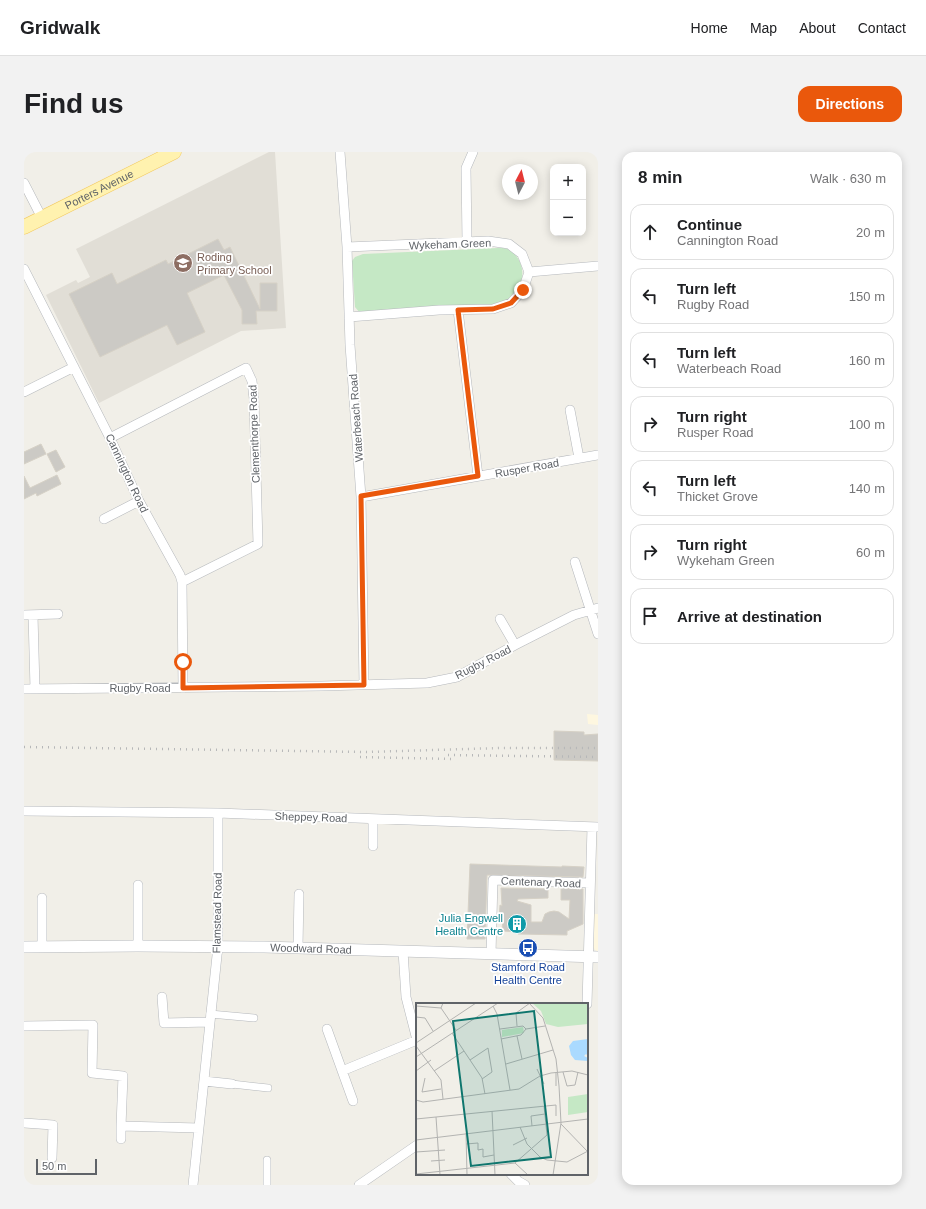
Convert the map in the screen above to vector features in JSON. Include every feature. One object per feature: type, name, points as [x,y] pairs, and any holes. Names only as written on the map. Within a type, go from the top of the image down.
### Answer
[{"type":"main road","name":"Porters Avenue","points":[[24,227],[174,152]]},
{"type":"street","name":"Waterbeach Road","points":[[340,152],[361,496],[364,685]]},
{"type":"street","points":[[467,242],[466,168],[473,152]]},
{"type":"street","points":[[24,182],[42,218]]},
{"type":"street","name":"Wykeham Green","points":[[347,247],[488,241],[509,244],[522,254],[529,272]]},
{"type":"street","points":[[349,317],[493,309],[511,303],[523,290],[529,272],[598,266]]},
{"type":"street","name":"Cannington Road","points":[[24,269],[110,438],[139,501],[180,575],[182,582],[183,688]]},
{"type":"street","points":[[458,310],[478,476]]},
{"type":"street","points":[[24,392],[74,367]]},
{"type":"street","name":"Clementhorpe Road","points":[[110,438],[246,368],[252,381],[254,399],[258,544],[182,582]]},
{"type":"street","points":[[570,410],[579,458]]},
{"type":"street","name":"Rusper Road","points":[[361,496],[598,455]]},
{"type":"street","points":[[104,519],[139,501]]},
{"type":"street","points":[[575,562],[594,609],[598,634]]},
{"type":"street","name":"Rugby Road","points":[[24,689],[183,688],[427,683],[457,677],[574,615],[594,609]]},
{"type":"street","points":[[36,689],[28,615],[58,614]]},
{"type":"street","points":[[500,619],[515,645]]},
{"type":"street","name":"Sheppey Road","points":[[24,811],[218,813],[595,827]]},
{"type":"street","name":"Flamstead Road","points":[[193,1185],[218,946],[218,813]]},
{"type":"street","points":[[373,819],[373,846]]},
{"type":"street","points":[[587,1003],[593,956],[590,883],[595,827]]},
{"type":"street","name":"Centenary Road","points":[[491,954],[493,880],[590,883]]},
{"type":"street","points":[[138,885],[138,946]]},
{"type":"street","points":[[298,947],[299,894]]},
{"type":"street","points":[[42,898],[42,947]]},
{"type":"street","name":"Woodward Road","points":[[24,947],[298,947],[593,956]]},
{"type":"street","points":[[403,951],[406,997],[416,1036]]},
{"type":"street","points":[[162,997],[164,1022],[210,1018],[254,1018]]},
{"type":"street","points":[[24,1026],[93,1022],[92,1074],[123,1076],[121,1139]]},
{"type":"street","points":[[327,1029],[353,1101]]},
{"type":"street","points":[[342,1071],[416,1040]]},
{"type":"street","points":[[204,1081],[268,1088]]},
{"type":"street","points":[[24,1123],[53,1125],[52,1158]]},
{"type":"street","points":[[121,1126],[199,1128]]},
{"type":"street","points":[[359,1185],[416,1146]]},
{"type":"street","points":[[267,1160],[267,1185]]},
{"type":"shaded area","name":"Roding Primary School","points":[[269,152],[275,152],[286,328],[241,331],[99,403],[46,295],[76,280],[78,283],[90,277],[76,249]]},
{"type":"shaded area","points":[[587,714],[598,715],[598,725],[588,724]]},
{"type":"shaded area","points":[[593,914],[598,914],[598,952],[592,946]]},
{"type":"green space","points":[[498,248],[509,249],[516,255],[522,267],[522,281],[515,293],[508,299],[496,305],[360,313],[355,307],[352,261],[355,257],[363,254]]},
{"type":"building","points":[[218,239],[224,250],[230,247],[260,309],[260,283],[277,283],[277,311],[256,311],[257,324],[242,324],[242,310],[224,275],[187,293],[205,332],[177,345],[167,325],[100,357],[69,294],[112,273],[117,284],[166,260],[168,264]]},
{"type":"building","points":[[41,444],[46,454],[24,464],[24,452]]},
{"type":"building","points":[[56,450],[65,467],[56,472],[47,454]]},
{"type":"building","points":[[57,475],[61,484],[37,496],[36,493],[24,499],[24,476],[30,488]]},
{"type":"building","points":[[554,731],[584,732],[584,735],[598,734],[598,761],[554,760]]},
{"type":"building","points":[[470,864],[584,867],[583,877],[487,875],[485,939],[467,939]]},
{"type":"building","points":[[501,888],[548,889],[548,898],[518,899],[517,901],[531,905],[531,922],[542,922],[545,914],[554,911],[559,912],[569,919],[570,900],[561,900],[561,888],[583,889],[583,924],[567,931],[567,935],[518,934],[518,932],[502,931],[503,918],[499,918],[500,905],[502,906]]},
{"type":"railway","points":[[24,747],[367,752],[500,748],[598,748]]},
{"type":"railway","points":[[448,755],[598,757]]},
{"type":"railway","points":[[360,757],[454,759]]},
{"type":"place","name":"Roding Primary School","points":[[183,263]]},
{"type":"place","name":"Julia Engwell Health Centre","points":[[517,924]]},
{"type":"place","name":"Stamford Road Health Centre","points":[[528,948]]},
{"type":"route","points":[[183,662],[183,688],[364,685],[361,496],[478,476],[458,310],[493,309],[511,303],[523,290]]}]
